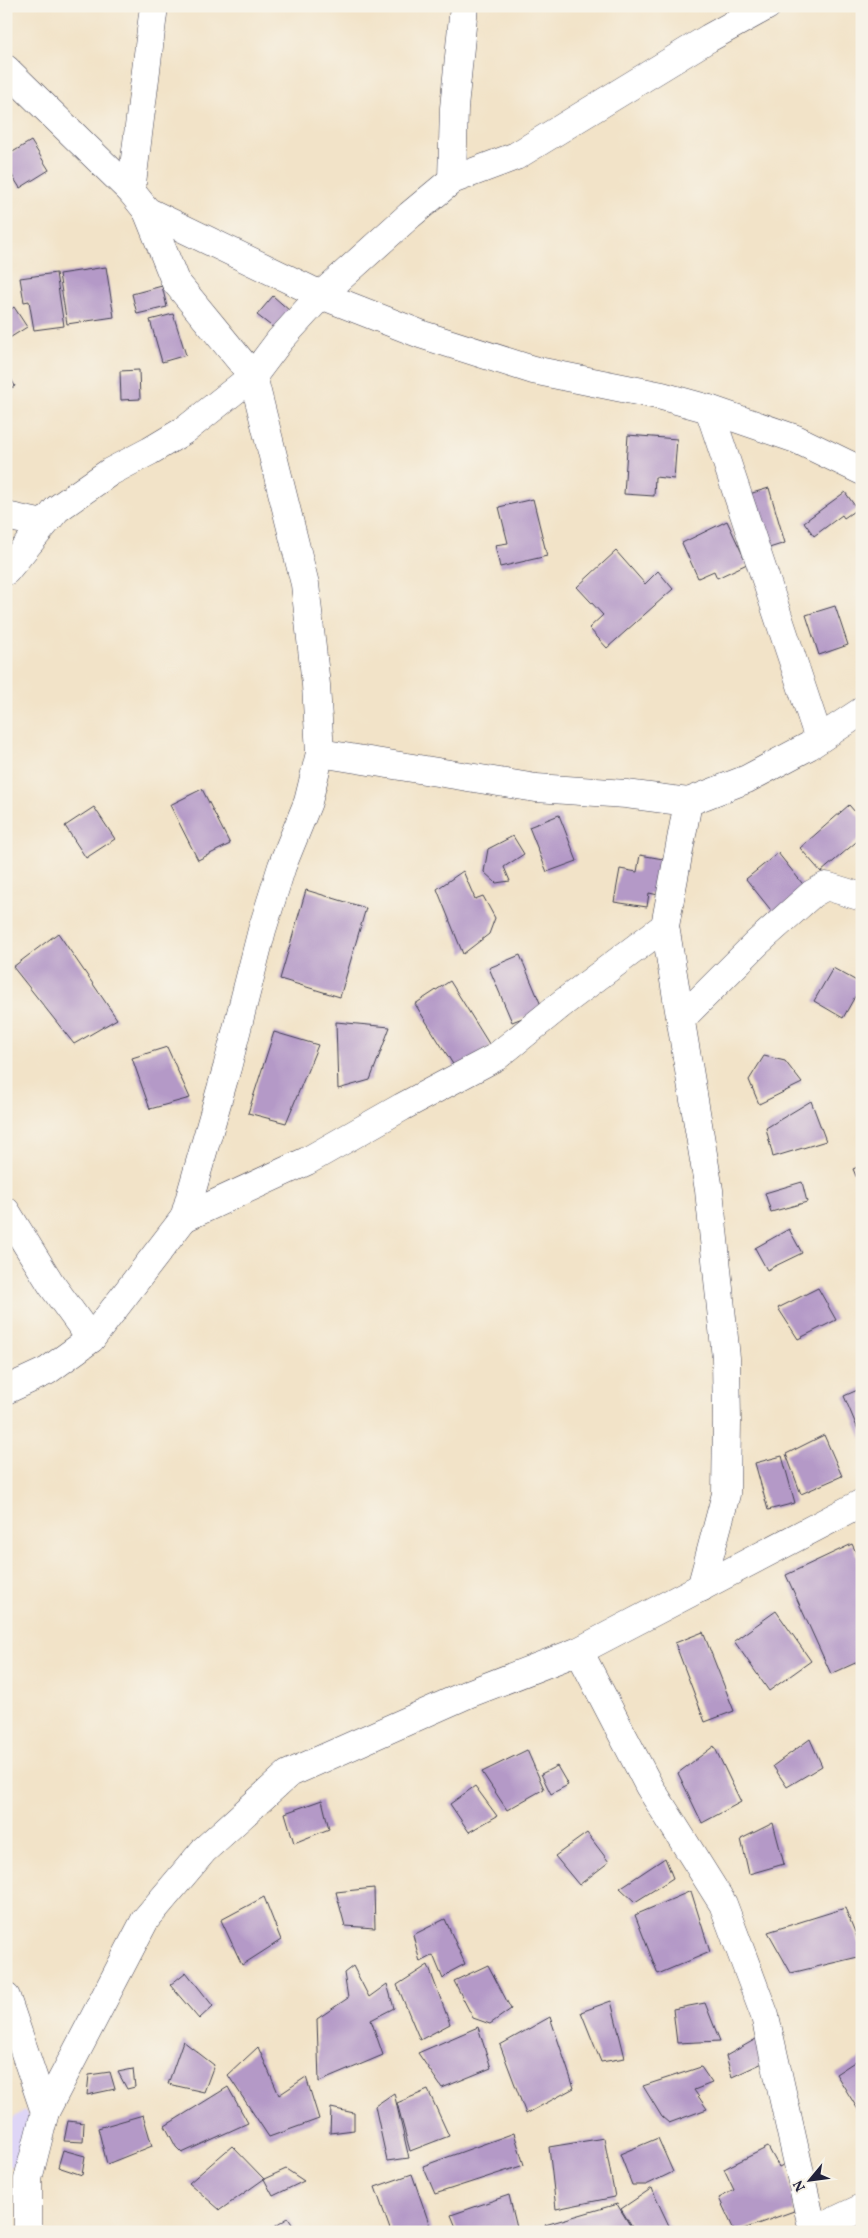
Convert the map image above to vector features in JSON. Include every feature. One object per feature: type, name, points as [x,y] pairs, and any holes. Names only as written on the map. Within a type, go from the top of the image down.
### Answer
[{"type":"street","points":[[6,1390],[47,1371],[90,1339],[184,1218],[228,1068],[262,930],[282,866],[308,802],[320,753],[316,685],[305,584],[253,376],[175,281],[139,201],[154,6]]},
{"type":"street","points":[[452,180],[454,108],[464,6]]},
{"type":"street","points":[[6,571],[56,509],[110,472],[185,430],[253,376],[280,340],[321,295],[452,180],[516,156],[709,38],[767,6]]},
{"type":"street","points":[[6,69],[139,201],[321,295],[423,336],[532,370],[662,396],[709,409],[796,439],[862,471]]},
{"type":"street","points":[[709,409],[819,739]]},
{"type":"street","points":[[6,516],[43,524]]},
{"type":"street","points":[[320,753],[536,788],[626,794],[688,802],[747,779],[819,739],[862,711]]},
{"type":"street","points":[[688,802],[665,926],[709,1190],[726,1358],[726,1494],[701,1588]]},
{"type":"street","points":[[681,1019],[757,943],[812,894],[826,886],[862,897]]},
{"type":"street","points":[[184,1218],[307,1161],[402,1107],[496,1057],[564,1002],[665,926]]},
{"type":"street","points":[[6,1211],[51,1284],[90,1339]]},
{"type":"street","points":[[28,2232],[28,2179],[45,2112],[145,1920],[204,1850],[288,1774],[468,1694],[579,1651],[862,1503]]},
{"type":"street","points":[[579,1651],[649,1786],[722,1904],[765,2016],[812,2231],[862,2208]]},
{"type":"street","points":[[6,1996],[45,2112]]},
{"type":"shaded area","points":[[25,2110],[39,2134],[20,2146],[26,2157],[6,2169],[6,2123]]},
{"type":"building","points":[[31,141],[49,170],[20,188],[6,166],[6,156]]},
{"type":"building","points":[[106,267],[114,317],[67,324],[59,274]]},
{"type":"building","points":[[56,273],[64,326],[34,330],[29,301],[24,302],[20,278]]},
{"type":"building","points":[[162,286],[167,307],[137,314],[132,294]]},
{"type":"building","points":[[273,296],[290,311],[275,329],[257,315]]},
{"type":"building","points":[[14,307],[27,327],[8,339],[6,313]]},
{"type":"building","points":[[173,314],[186,355],[162,362],[150,320]]},
{"type":"building","points":[[6,370],[15,386],[6,391]]},
{"type":"building","points":[[139,370],[140,399],[121,400],[120,371]]},
{"type":"building","points":[[628,435],[677,439],[674,479],[655,477],[654,496],[624,494]]},
{"type":"building","points":[[769,488],[785,543],[766,549],[749,494]]},
{"type":"building","points":[[845,492],[857,509],[844,518],[842,515],[814,536],[804,522]]},
{"type":"building","points":[[533,499],[547,556],[500,567],[495,545],[508,543],[499,507]]},
{"type":"building","points":[[727,521],[747,564],[717,578],[714,571],[698,578],[682,543]]},
{"type":"building","points":[[616,551],[645,584],[658,571],[673,589],[607,648],[589,628],[603,615],[577,587]]},
{"type":"building","points":[[835,606],[848,645],[819,655],[806,615]]},
{"type":"building","points":[[202,789],[230,844],[198,860],[170,805]]},
{"type":"building","points":[[849,805],[862,820],[862,837],[821,872],[800,848]]},
{"type":"building","points":[[94,807],[115,839],[86,858],[65,826]]},
{"type":"building","points":[[559,815],[577,861],[547,872],[529,827]]},
{"type":"building","points":[[513,836],[524,854],[504,867],[510,881],[496,883],[484,872],[488,849]]},
{"type":"building","points":[[778,853],[806,888],[774,914],[746,879]]},
{"type":"building","points":[[640,855],[669,860],[663,896],[649,893],[647,907],[614,902],[620,869],[637,872]]},
{"type":"building","points":[[463,871],[475,899],[483,896],[495,918],[489,934],[463,954],[437,889]]},
{"type":"building","points":[[306,890],[366,908],[340,997],[280,979]]},
{"type":"building","points":[[58,933],[117,1019],[74,1044],[13,967]]},
{"type":"building","points":[[520,955],[543,1010],[512,1022],[489,968]]},
{"type":"building","points":[[833,968],[862,984],[843,1018],[814,1001]]},
{"type":"building","points":[[450,981],[491,1047],[456,1069],[415,1004]]},
{"type":"building","points":[[336,1022],[390,1027],[370,1080],[338,1089]]},
{"type":"building","points":[[274,1032],[318,1045],[286,1123],[248,1113]]},
{"type":"building","points":[[167,1047],[190,1098],[150,1109],[132,1058]]},
{"type":"building","points":[[764,1056],[785,1061],[802,1083],[759,1104],[749,1080]]},
{"type":"building","points":[[811,1101],[826,1141],[773,1157],[766,1128]]},
{"type":"building","points":[[862,1165],[862,1190],[853,1169]]},
{"type":"building","points":[[802,1182],[807,1202],[771,1212],[765,1193]]},
{"type":"building","points":[[789,1229],[802,1253],[767,1270],[755,1248]]},
{"type":"building","points":[[818,1288],[836,1320],[798,1339],[778,1308]]},
{"type":"building","points":[[862,1388],[862,1439],[844,1396]]},
{"type":"building","points":[[824,1435],[842,1476],[801,1494],[786,1454]]},
{"type":"building","points":[[782,1456],[795,1503],[768,1510],[755,1463]]},
{"type":"building","points":[[852,1544],[862,1565],[862,1660],[831,1674],[786,1575]]},
{"type":"building","points":[[776,1611],[811,1661],[769,1691],[734,1641]]},
{"type":"building","points":[[703,1632],[734,1711],[705,1722],[675,1643]]},
{"type":"building","points":[[810,1739],[822,1766],[787,1787],[773,1766]]},
{"type":"building","points":[[714,1746],[741,1802],[702,1823],[678,1773]]},
{"type":"building","points":[[527,1750],[544,1789],[507,1810],[482,1772]]},
{"type":"building","points":[[557,1766],[568,1785],[551,1794],[541,1774]]},
{"type":"building","points":[[475,1786],[497,1816],[469,1832],[450,1804]]},
{"type":"building","points":[[322,1800],[329,1829],[294,1843],[285,1813]]},
{"type":"building","points":[[773,1823],[784,1864],[749,1874],[741,1839]]},
{"type":"building","points":[[587,1833],[609,1862],[579,1885],[555,1856]]},
{"type":"building","points":[[665,1858],[673,1878],[635,1902],[620,1888]]},
{"type":"building","points":[[374,1888],[375,1928],[345,1926],[336,1892]]},
{"type":"building","points":[[691,1891],[710,1952],[658,1974],[635,1915]]},
{"type":"building","points":[[264,1897],[281,1940],[242,1965],[221,1920]]},
{"type":"building","points":[[845,1908],[862,1949],[862,1956],[791,1973],[768,1932]]},
{"type":"building","points":[[445,1919],[465,1964],[450,1972],[443,1979],[433,1955],[420,1962],[413,1935]]},
{"type":"building","points":[[428,1965],[450,2024],[420,2040],[397,1985]]},
{"type":"building","points":[[488,1965],[511,2009],[490,2024],[473,2018],[454,1981]]},
{"type":"building","points":[[353,1966],[369,1997],[387,1984],[394,2008],[371,2020],[383,2055],[319,2082],[317,2019],[348,1998],[344,1973]]},
{"type":"building","points":[[186,1972],[213,2006],[199,2019],[170,1985]]},
{"type":"building","points":[[611,2001],[625,2058],[601,2062],[581,2012]]},
{"type":"building","points":[[705,2003],[720,2041],[677,2043],[673,2009]]},
{"type":"building","points":[[550,2017],[574,2088],[526,2114],[500,2045]]},
{"type":"building","points":[[478,2027],[491,2068],[442,2088],[418,2053]]},
{"type":"building","points":[[756,2039],[767,2061],[732,2077],[726,2056]]},
{"type":"building","points":[[183,2041],[214,2065],[204,2092],[168,2084]]},
{"type":"building","points":[[258,2047],[279,2095],[306,2077],[319,2119],[269,2137],[228,2075]]},
{"type":"building","points":[[862,2057],[862,2116],[836,2074]]},
{"type":"building","points":[[701,2067],[712,2083],[694,2090],[707,2109],[669,2123],[662,2117],[643,2086]]},
{"type":"building","points":[[133,2069],[135,2087],[127,2089],[118,2072]]},
{"type":"building","points":[[110,2072],[115,2089],[87,2095],[89,2075]]},
{"type":"building","points":[[228,2087],[248,2123],[182,2153],[176,2147],[165,2126]]},
{"type":"building","points":[[428,2090],[449,2136],[410,2151],[397,2103]]},
{"type":"building","points":[[394,2093],[409,2158],[387,2161],[375,2106]]},
{"type":"building","points":[[331,2108],[354,2113],[354,2130],[330,2133]]},
{"type":"building","points":[[143,2115],[152,2146],[107,2164],[98,2128]]},
{"type":"building","points":[[68,2121],[84,2123],[83,2142],[64,2141]]},
{"type":"building","points":[[514,2133],[524,2165],[435,2194],[423,2166]]},
{"type":"building","points":[[604,2138],[615,2197],[556,2209],[549,2147]]},
{"type":"building","points":[[658,2138],[673,2172],[646,2185],[632,2185],[620,2154]]},
{"type":"building","points":[[232,2146],[264,2179],[220,2210],[189,2183]]},
{"type":"building","points":[[768,2147],[779,2167],[787,2163],[794,2211],[735,2232],[719,2198],[734,2190],[724,2169]]},
{"type":"building","points":[[63,2150],[85,2156],[82,2175],[58,2167]]},
{"type":"building","points":[[286,2169],[304,2181],[273,2196],[264,2179]]},
{"type":"building","points":[[412,2174],[432,2232],[391,2232],[375,2187]]},
{"type":"building","points":[[652,2188],[672,2232],[635,2232],[621,2209]]},
{"type":"building","points":[[509,2195],[518,2232],[458,2232],[451,2215]]},
{"type":"building","points":[[617,2204],[634,2232],[548,2232],[545,2225]]},
{"type":"building","points":[[288,2218],[297,2232],[267,2232]]}]
